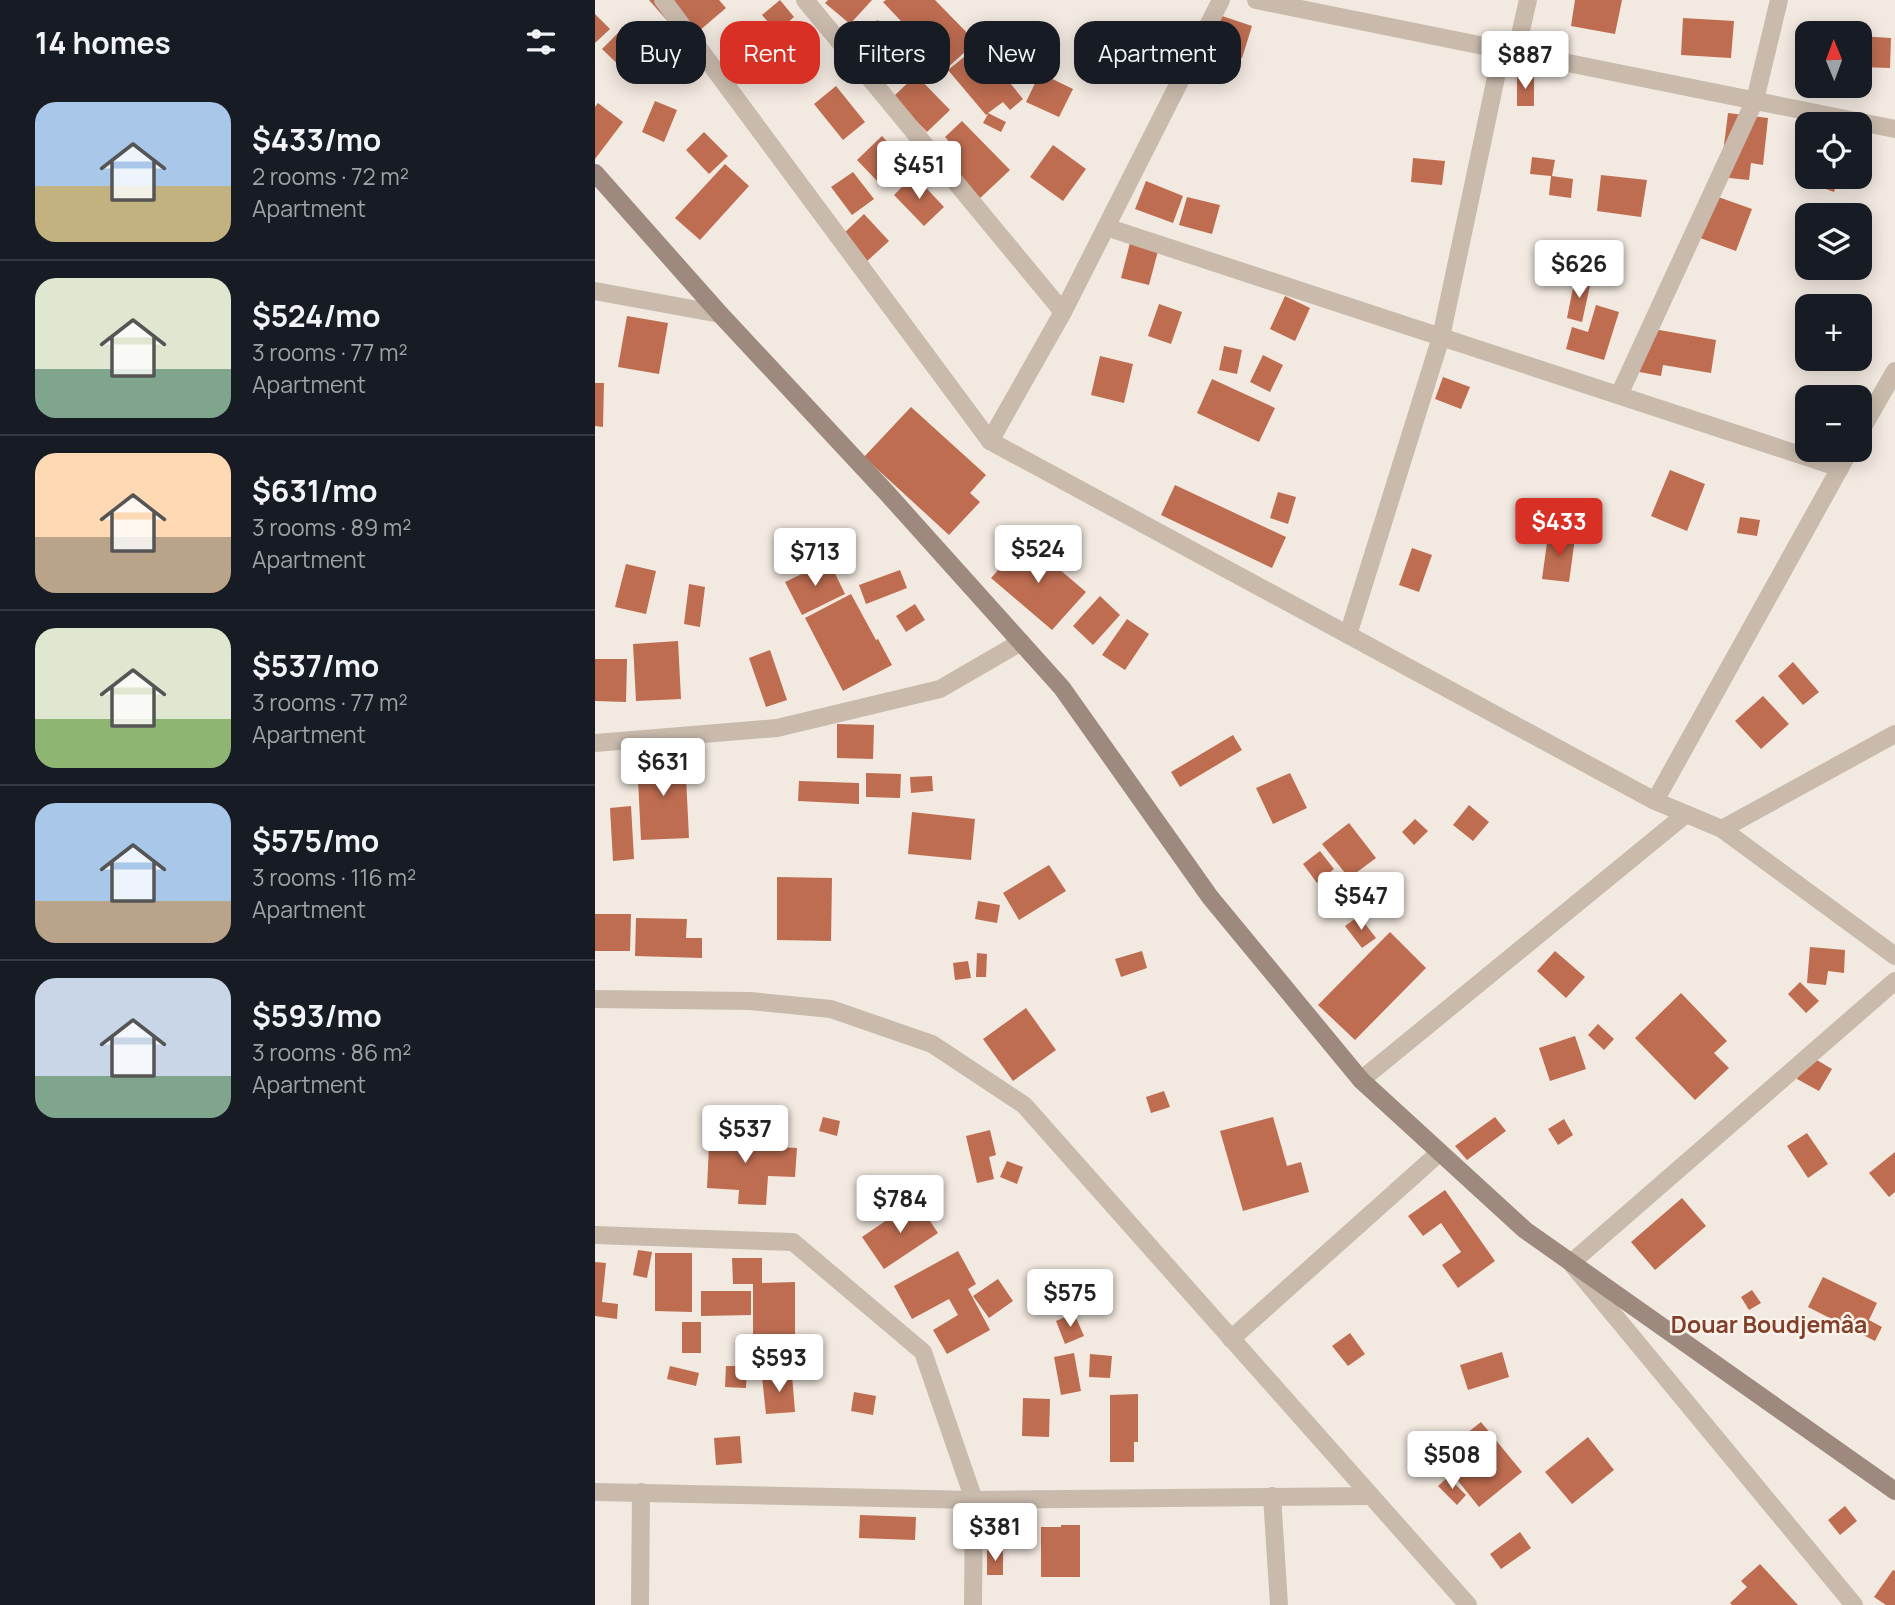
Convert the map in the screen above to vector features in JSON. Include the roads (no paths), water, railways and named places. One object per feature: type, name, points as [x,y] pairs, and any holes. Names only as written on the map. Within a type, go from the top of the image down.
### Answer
[{"type":"street","points":[[663,0],[989,441],[1655,801],[1722,829],[1895,956]]},
{"type":"street","points":[[806,0],[1062,312]]},
{"type":"street","points":[[989,441],[1062,312],[1221,0]]},
{"type":"street","points":[[1256,0],[1895,129]]},
{"type":"street","points":[[1348,635],[1441,337],[1510,51],[1528,0]]},
{"type":"street","points":[[1619,396],[1755,100],[1779,0]]},
{"type":"street","points":[[595,173],[720,314],[886,492],[1062,688],[1210,897],[1361,1080],[1525,1230],[1895,1491]]},
{"type":"street","points":[[1106,227],[1840,468]]},
{"type":"street","points":[[595,291],[720,314]]},
{"type":"street","points":[[1872,411],[1895,371]]},
{"type":"street","points":[[1655,801],[1843,462]]},
{"type":"street","points":[[595,743],[777,728],[940,689],[1021,642]]},
{"type":"street","points":[[1722,829],[1895,734]]},
{"type":"street","points":[[1361,1080],[1686,814]]},
{"type":"street","points":[[1571,1263],[1895,981]]},
{"type":"street","points":[[595,999],[750,1001],[831,1009],[932,1044],[1024,1105],[1468,1605]]},
{"type":"street","points":[[1231,1339],[1439,1153]]},
{"type":"street","points":[[595,1235],[793,1242],[923,1352],[974,1500],[973,1605]]},
{"type":"street","points":[[1571,1263],[1854,1605]]},
{"type":"street","points":[[595,1492],[974,1500],[1371,1496]]},
{"type":"street","points":[[640,1605],[641,1492]]},
{"type":"street","points":[[1272,1496],[1279,1605]]},
{"type":"district","name":"Douar Boudjemâa","points":[[1769,1324]]}]
